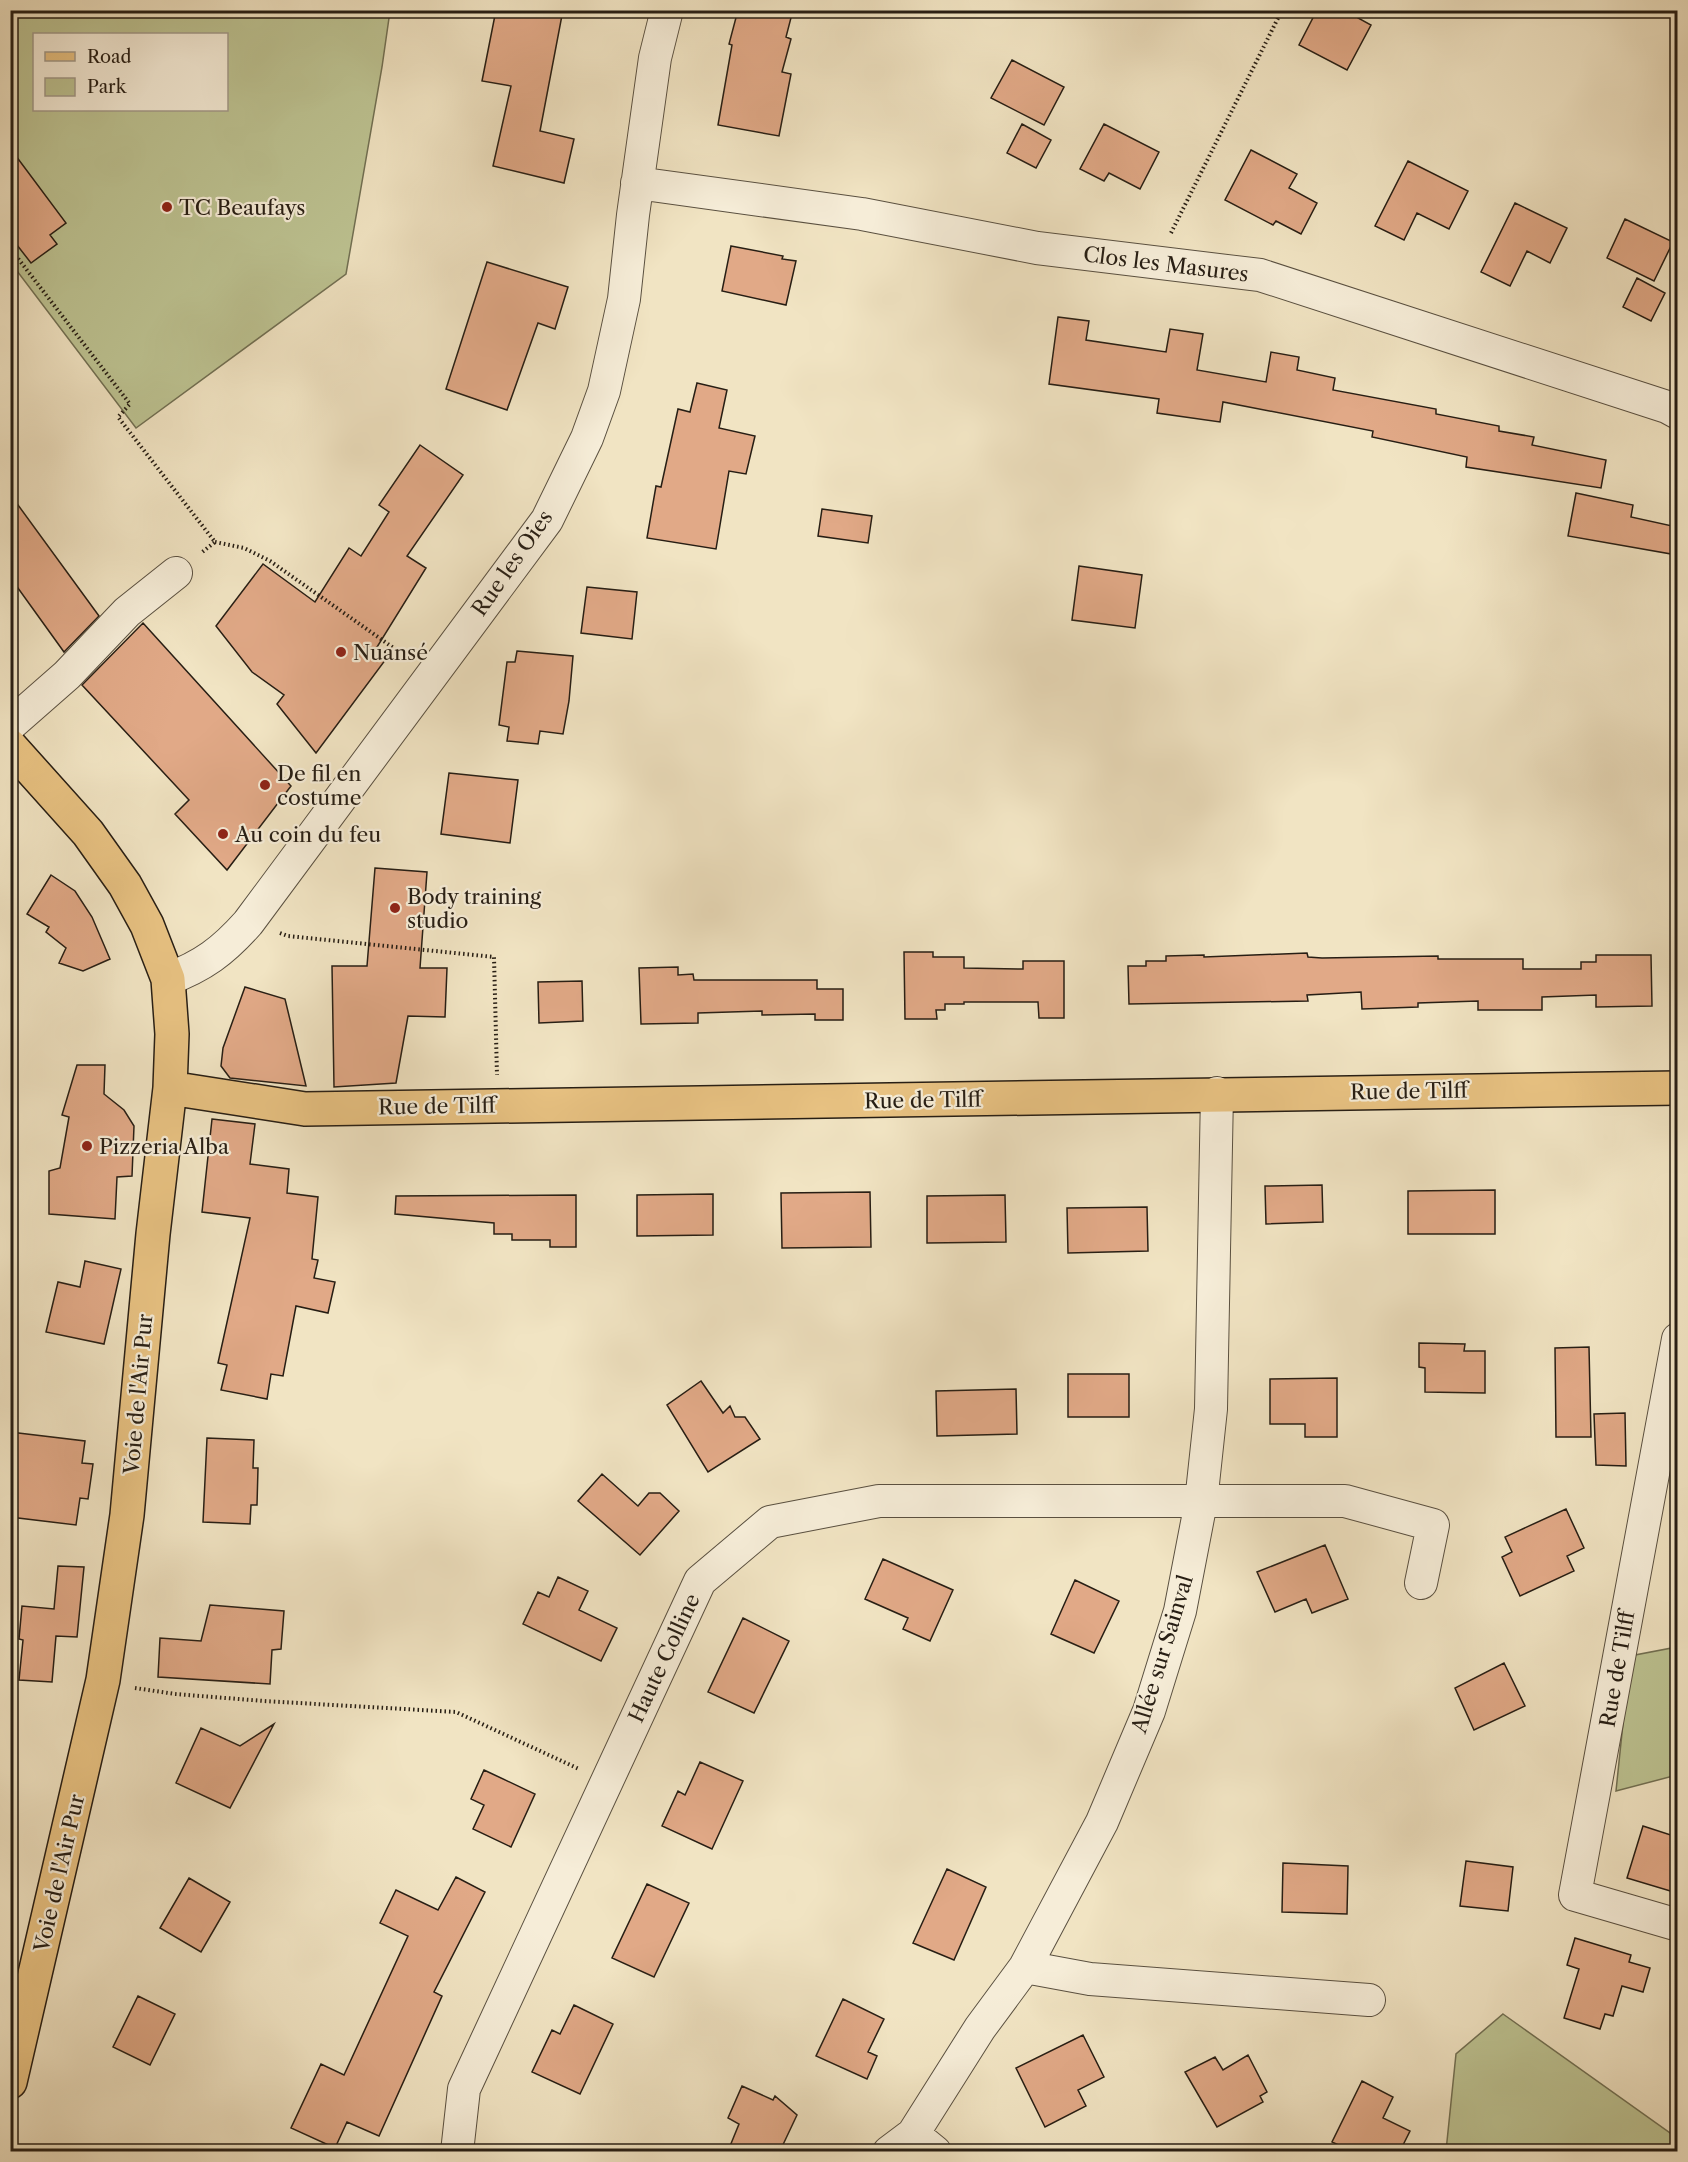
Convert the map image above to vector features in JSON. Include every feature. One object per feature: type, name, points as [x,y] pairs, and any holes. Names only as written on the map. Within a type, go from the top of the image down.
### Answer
[{"type":"main road","name":"Voie de l'Air Pur","points":[[10,746],[88,833],[125,885],[147,925],[168,979],[172,1034],[170,1088],[153,1234],[127,1515],[103,1680],[10,2082]]},
{"type":"main road","name":"Rue de Tilff","points":[[170,1088],[305,1109],[868,1101],[1217,1093],[1677,1088]]},
{"type":"street","name":"Rue les Oies","points":[[168,979],[194,969],[211,959],[231,942],[248,922],[547,520],[587,438],[604,391],[624,299],[637,183],[655,58],[667,10]]},
{"type":"street","name":"Clos les Masures","points":[[637,183],[862,214],[1037,248],[1260,275],[1667,407],[1677,413]]},
{"type":"street","points":[[10,725],[67,675],[127,612],[176,573]]},
{"type":"street","name":"Allée sur Sainval","points":[[912,2146],[980,2028],[1025,1967],[1102,1822],[1149,1712],[1180,1611],[1202,1502],[1211,1409],[1217,1093]]},
{"type":"street","name":"Rue de Tilff","points":[[1677,1339],[1575,1895],[1677,1925]]},
{"type":"street","name":"Haute Colline","points":[[458,2151],[464,2089],[700,1581],[770,1522],[879,1501],[1202,1502]]},
{"type":"street","points":[[1202,1502],[1345,1501],[1433,1525],[1421,1583]]},
{"type":"street","points":[[1025,1967],[1090,1979],[1369,2000]]},
{"type":"path","points":[[1156,262],[1282,10]]},
{"type":"path","points":[[10,248],[130,404],[118,417],[215,542],[244,548],[270,561],[431,674]]},
{"type":"path","points":[[176,573],[215,542]]},
{"type":"path","points":[[248,922],[288,936],[494,957],[498,1105]]},
{"type":"path","points":[[103,1680],[148,1691],[175,1694],[456,1712],[607,1782]]},
{"type":"green space","points":[[11,11],[390,11],[346,274],[136,428],[11,263]]},
{"type":"green space","points":[[1677,1647],[1677,1775],[1616,1791],[1630,1656]]},
{"type":"green space","points":[[1503,2014],[1677,2138],[1677,2151],[1446,2151],[1456,2054]]},
{"type":"building","points":[[496,10],[563,10],[540,131],[574,139],[564,183],[493,166],[511,86],[482,81]]},
{"type":"building","points":[[738,10],[793,10],[786,37],[791,39],[782,72],[791,74],[779,136],[718,125],[732,45],[729,44]]},
{"type":"building","points":[[1317,10],[1362,10],[1358,18],[1371,25],[1347,70],[1299,45]]},
{"type":"building","points":[[1012,60],[1064,87],[1044,125],[991,98]]},
{"type":"building","points":[[1022,124],[1051,140],[1036,168],[1007,153]]},
{"type":"building","points":[[1104,124],[1159,152],[1140,189],[1109,173],[1104,181],[1080,169]]},
{"type":"building","points":[[10,148],[66,223],[50,235],[57,244],[31,263],[10,236]]},
{"type":"building","points":[[1251,150],[1297,174],[1289,188],[1317,203],[1301,234],[1276,221],[1273,225],[1225,200]]},
{"type":"building","points":[[1408,161],[1468,191],[1449,229],[1417,213],[1404,240],[1375,226]]},
{"type":"building","points":[[1515,203],[1567,228],[1550,263],[1527,251],[1510,286],[1481,272]]},
{"type":"building","points":[[1625,219],[1673,242],[1654,281],[1607,258]]},
{"type":"building","points":[[731,246],[783,256],[782,259],[796,261],[786,305],[722,291]]},
{"type":"building","points":[[487,262],[568,287],[555,329],[538,323],[507,410],[446,389]]},
{"type":"building","points":[[1637,278],[1665,293],[1651,321],[1623,307]]},
{"type":"building","points":[[1058,317],[1089,321],[1086,340],[1166,352],[1170,329],[1203,334],[1197,370],[1266,382],[1271,352],[1299,357],[1297,370],[1335,378],[1333,390],[1436,409],[1436,414],[1499,426],[1499,431],[1534,437],[1532,445],[1606,460],[1601,488],[1466,467],[1467,457],[1372,437],[1373,431],[1223,402],[1220,422],[1157,413],[1159,399],[1049,384]]},
{"type":"building","points":[[697,383],[727,390],[719,428],[755,436],[746,474],[729,471],[716,549],[647,538],[656,486],[661,487],[678,409],[690,412]]},
{"type":"building","points":[[420,445],[463,475],[407,556],[426,568],[377,647],[389,655],[316,753],[277,704],[284,695],[252,672],[216,626],[263,564],[315,602],[349,548],[361,556],[389,512],[379,505]]},
{"type":"building","points":[[1576,493],[1633,505],[1631,517],[1677,527],[1677,555],[1568,536]]},
{"type":"building","points":[[10,494],[99,616],[64,652],[10,577]]},
{"type":"building","points":[[822,509],[872,516],[868,543],[818,536]]},
{"type":"building","points":[[1079,566],[1142,575],[1135,628],[1072,620]]},
{"type":"building","points":[[587,587],[637,592],[632,639],[581,633]]},
{"type":"building","points":[[143,623],[291,786],[227,870],[175,814],[189,800],[82,685]]},
{"type":"building","points":[[517,651],[573,656],[563,734],[540,731],[538,744],[507,741],[509,727],[499,725],[507,662],[515,662]]},
{"type":"building","points":[[449,773],[518,780],[510,843],[441,834]]},
{"type":"building","points":[[375,868],[427,872],[420,968],[447,968],[445,1017],[408,1016],[396,1083],[334,1087],[332,966],[367,966]]},
{"type":"building","points":[[51,875],[75,891],[92,917],[110,959],[83,971],[59,963],[66,948],[46,932],[49,927],[27,914]]},
{"type":"building","points":[[904,952],[933,952],[933,957],[964,957],[964,968],[1023,969],[1023,961],[1064,961],[1064,1018],[1039,1018],[1038,1002],[964,1002],[964,1004],[945,1004],[945,1010],[936,1010],[937,1019],[905,1019]]},
{"type":"building","points":[[1307,953],[1308,957],[1322,958],[1438,956],[1438,959],[1523,959],[1523,969],[1581,969],[1581,962],[1596,962],[1596,955],[1651,955],[1652,1006],[1596,1007],[1596,995],[1542,997],[1542,1010],[1478,1010],[1478,1001],[1418,1003],[1418,1007],[1362,1009],[1361,992],[1307,995],[1308,1001],[1129,1004],[1128,966],[1146,966],[1146,961],[1166,961],[1166,956],[1204,955],[1204,957]]},
{"type":"building","points":[[678,967],[678,975],[693,974],[694,980],[817,980],[817,989],[843,989],[843,1020],[815,1020],[815,1014],[762,1015],[762,1011],[698,1013],[698,1023],[641,1024],[639,968]]},
{"type":"building","points":[[582,981],[583,1021],[539,1023],[538,982]]},
{"type":"building","points":[[245,987],[285,999],[306,1086],[230,1078],[221,1066],[223,1048]]},
{"type":"building","points":[[77,1065],[105,1065],[104,1094],[124,1110],[134,1126],[132,1176],[117,1177],[115,1219],[49,1214],[49,1171],[60,1168],[69,1117],[62,1115]]},
{"type":"building","points":[[212,1119],[255,1124],[250,1164],[289,1169],[287,1193],[318,1197],[312,1259],[318,1260],[314,1278],[335,1282],[328,1313],[296,1306],[283,1376],[271,1374],[267,1399],[221,1390],[227,1365],[218,1363],[250,1218],[202,1212]]},
{"type":"building","points":[[1322,1185],[1323,1222],[1266,1224],[1265,1186]]},
{"type":"building","points":[[1495,1190],[1495,1234],[1408,1234],[1408,1191]]},
{"type":"building","points":[[870,1192],[871,1247],[782,1248],[781,1193]]},
{"type":"building","points":[[713,1194],[713,1235],[637,1236],[637,1195]]},
{"type":"building","points":[[576,1195],[576,1247],[550,1247],[550,1240],[512,1240],[512,1234],[494,1234],[494,1223],[395,1214],[396,1196]]},
{"type":"building","points":[[1005,1195],[1006,1242],[927,1243],[927,1196]]},
{"type":"building","points":[[1147,1207],[1148,1251],[1068,1253],[1067,1208]]},
{"type":"building","points":[[85,1261],[121,1269],[104,1344],[46,1332],[58,1282],[80,1287]]},
{"type":"building","points":[[1419,1343],[1465,1344],[1464,1351],[1485,1351],[1485,1393],[1425,1392],[1425,1368],[1419,1367]]},
{"type":"building","points":[[1589,1347],[1591,1437],[1556,1437],[1555,1348]]},
{"type":"building","points":[[1068,1374],[1129,1374],[1129,1417],[1068,1417]]},
{"type":"building","points":[[1337,1378],[1337,1437],[1305,1437],[1305,1424],[1270,1424],[1270,1379]]},
{"type":"building","points":[[701,1381],[723,1413],[730,1406],[735,1417],[745,1417],[760,1439],[708,1472],[667,1405]]},
{"type":"building","points":[[1016,1389],[1017,1434],[937,1436],[936,1391]]},
{"type":"building","points":[[1625,1413],[1626,1466],[1596,1465],[1594,1414]]},
{"type":"building","points":[[10,1432],[85,1441],[82,1463],[93,1464],[88,1499],[80,1498],[76,1525],[10,1517]]},
{"type":"building","points":[[207,1438],[254,1440],[253,1468],[258,1468],[257,1505],[251,1505],[250,1524],[203,1522]]},
{"type":"building","points":[[602,1474],[638,1506],[649,1493],[660,1493],[679,1511],[640,1555],[578,1501]]},
{"type":"building","points":[[1566,1509],[1584,1548],[1567,1556],[1574,1571],[1520,1596],[1502,1557],[1512,1552],[1505,1537]]},
{"type":"building","points":[[1325,1545],[1348,1599],[1312,1613],[1306,1599],[1275,1612],[1257,1572]]},
{"type":"building","points":[[883,1559],[953,1590],[930,1641],[903,1629],[908,1618],[865,1599]]},
{"type":"building","points":[[58,1566],[84,1567],[77,1637],[56,1636],[52,1682],[19,1680],[23,1640],[19,1639],[22,1606],[54,1609]]},
{"type":"building","points":[[558,1577],[588,1591],[579,1610],[617,1628],[601,1661],[523,1624],[538,1592],[549,1597]]},
{"type":"building","points":[[1075,1580],[1119,1601],[1094,1653],[1051,1634]]},
{"type":"building","points":[[210,1605],[284,1611],[281,1649],[272,1650],[270,1684],[158,1677],[160,1638],[201,1641]]},
{"type":"building","points":[[743,1618],[789,1641],[754,1713],[708,1692]]},
{"type":"building","points":[[1504,1663],[1525,1706],[1474,1730],[1455,1688]]},
{"type":"building","points":[[274,1724],[230,1808],[176,1783],[201,1728],[240,1746]]},
{"type":"building","points":[[700,1762],[743,1781],[712,1849],[662,1826],[678,1791],[685,1795]]},
{"type":"building","points":[[484,1770],[535,1794],[511,1847],[473,1829],[484,1805],[471,1799]]},
{"type":"building","points":[[1643,1826],[1677,1837],[1677,1893],[1627,1878]]},
{"type":"building","points":[[1466,1861],[1513,1867],[1508,1911],[1460,1906]]},
{"type":"building","points":[[1283,1863],[1348,1866],[1347,1914],[1282,1912]]},
{"type":"building","points":[[947,1869],[986,1887],[954,1960],[913,1943]]},
{"type":"building","points":[[456,1877],[485,1892],[434,1992],[442,1996],[379,2136],[347,2122],[335,2148],[291,2128],[321,2064],[344,2075],[408,1936],[380,1923],[396,1890],[438,1910]]},
{"type":"building","points":[[189,1878],[230,1902],[201,1952],[160,1928]]},
{"type":"building","points":[[647,1884],[689,1903],[654,1977],[612,1958]]},
{"type":"building","points":[[1575,1938],[1631,1955],[1629,1962],[1650,1968],[1643,1992],[1622,1986],[1613,2016],[1605,2014],[1600,2029],[1564,2018],[1579,1969],[1567,1965]]},
{"type":"building","points":[[138,1996],[175,2014],[150,2065],[113,2047]]},
{"type":"building","points":[[843,1999],[884,2019],[868,2052],[877,2056],[867,2079],[816,2056]]},
{"type":"building","points":[[574,2005],[613,2024],[580,2094],[532,2072],[552,2030],[560,2034]]},
{"type":"building","points":[[1083,2035],[1104,2077],[1078,2090],[1086,2106],[1045,2127],[1016,2068]]},
{"type":"building","points":[[1248,2055],[1267,2092],[1260,2096],[1263,2102],[1217,2127],[1185,2072],[1215,2057],[1223,2070]]},
{"type":"building","points":[[1362,2081],[1393,2097],[1383,2118],[1410,2131],[1400,2151],[1351,2151],[1332,2142]]},
{"type":"building","points":[[742,2086],[773,2100],[775,2096],[797,2115],[780,2151],[728,2151],[739,2124],[728,2118]]},
{"type":"place","name":"TC Beaufays","points":[[167,207]]},
{"type":"place","name":"Nuansé","points":[[341,652]]},
{"type":"place","name":"De fil en costume","points":[[265,785]]},
{"type":"place","name":"Au coin du feu","points":[[223,834]]},
{"type":"place","name":"Body training studio","points":[[395,908]]},
{"type":"place","name":"Pizzeria Alba","points":[[87,1146]]}]
